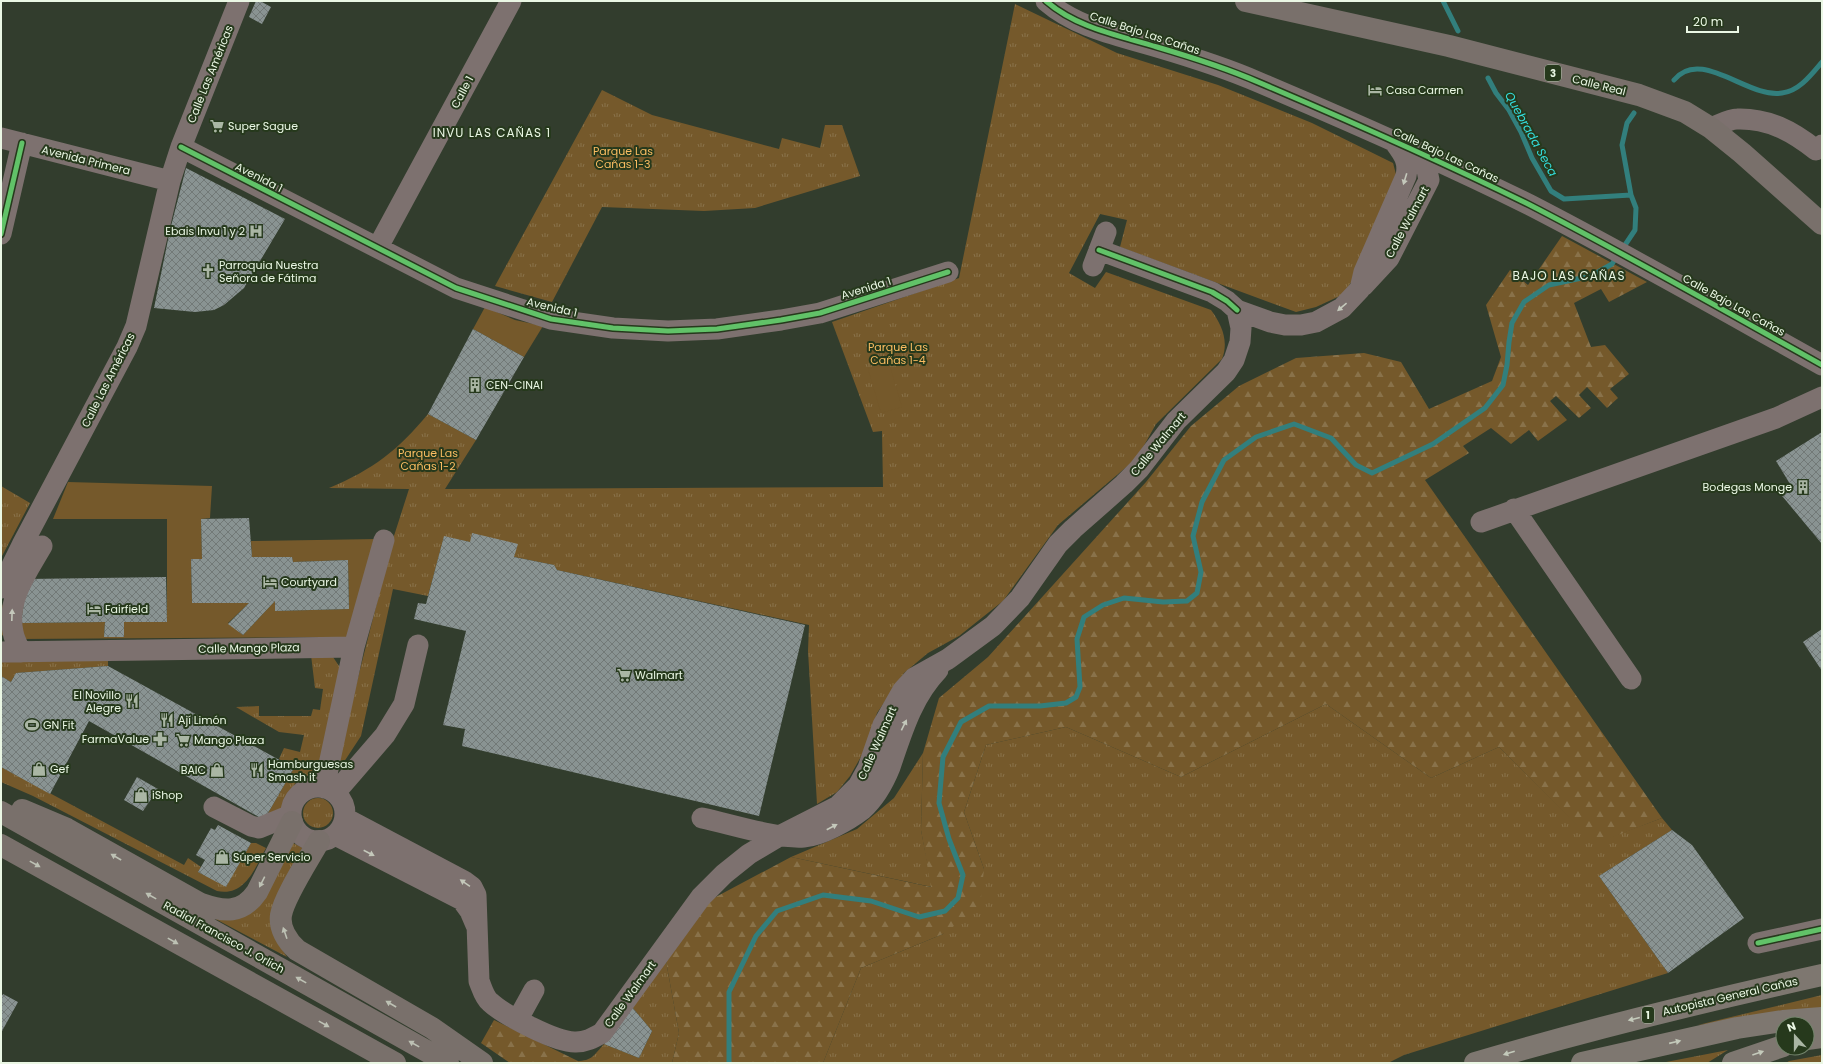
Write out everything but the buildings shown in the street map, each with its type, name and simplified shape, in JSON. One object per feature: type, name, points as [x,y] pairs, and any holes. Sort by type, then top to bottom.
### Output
[{"type":"highway","name":"Autopista General Cañas","points":[[1475,1063],[1560,1038],[1668,1010],[1822,975]]},
{"type":"highway","points":[[1582,1063],[1737,1028],[1783,1021],[1822,1018]]},
{"type":"highway","points":[[1733,1063],[1755,1054],[1775,1048]]},
{"type":"main road","name":"Calle Real","points":[[1246,1],[1449,46],[1639,95],[1685,112],[1711,128],[1742,153],[1822,224]]},
{"type":"main road","points":[[1,801],[67,829],[201,904],[226,910],[241,908],[250,901],[257,892],[292,818]]},
{"type":"main road","name":"Radial Francisco J. Orlich","points":[[1,812],[448,1063]]},
{"type":"main road","points":[[333,831],[284,904],[281,916],[286,937],[297,950],[432,1028],[482,1063]]},
{"type":"main road","points":[[1,845],[396,1063]]},
{"type":"street","name":"Calle Las Américas","points":[[1,588],[22,545],[127,347],[136,326],[170,181],[181,147],[239,1]]},
{"type":"street","name":"Calle 1","points":[[378,247],[511,1]]},
{"type":"street","name":"Calle Bajo Las Cañas","points":[[1046,1],[1055,9],[1089,27],[1185,56],[1256,81],[1405,147],[1528,205],[1607,246],[1822,364]]},
{"type":"street","points":[[1711,128],[1736,119],[1764,122],[1783,127],[1816,150],[1822,146]]},
{"type":"street","name":"Avenida Primera","points":[[1,138],[170,181]]},
{"type":"street","points":[[1,234],[22,143]]},
{"type":"street","name":"Avenida 1","points":[[181,147],[456,288],[551,319],[613,328],[668,331],[717,329],[781,320],[820,312],[948,272]]},
{"type":"street","name":"Calle Walmart","points":[[1237,310],[1270,322],[1285,325],[1301,325],[1316,322],[1342,308],[1360,289],[1364,272],[1406,176],[1408,170],[1405,147]]},
{"type":"street","points":[[1099,249],[1212,292],[1227,301],[1237,310]]},
{"type":"street","name":"Calle Walmart","points":[[333,831],[462,900],[470,911],[478,931],[478,974],[483,992],[489,1001],[507,1015],[562,1041],[576,1042],[591,1040],[602,1033],[701,897],[724,874],[749,854],[781,835],[838,806],[858,786],[868,768],[883,725],[902,690],[914,678],[948,659],[979,638],[1006,614],[1030,584],[1058,544],[1139,469],[1176,421],[1226,372],[1234,360],[1240,342],[1241,328],[1237,310]]},
{"type":"street","points":[[1481,522],[1514,509],[1776,418],[1822,397]]},
{"type":"street","points":[[1514,509],[1631,679]]},
{"type":"street","points":[[330,790],[354,647],[384,540]]},
{"type":"street","points":[[11,652],[13,633],[12,608],[17,591],[42,546]]},
{"type":"street","points":[[330,790],[343,803],[333,831],[310,840],[302,836],[296,830],[292,818],[295,801],[300,794],[307,790],[330,790],[385,735],[404,704],[418,645]]},
{"type":"street","name":"Calle Mango Plaza","points":[[11,652],[354,647]]},
{"type":"street","points":[[214,807],[259,828],[292,818]]},
{"type":"street","points":[[702,818],[781,835]]},
{"type":"street","points":[[1758,943],[1822,929]]},
{"type":"street","points":[[524,1023],[540,994]]},
{"type":"green space","points":[[1015,4],[1117,53],[1218,85],[1312,123],[1393,163],[1397,178],[1358,273],[1342,295],[1316,307],[1296,312],[1120,247],[1127,220],[1100,214],[1069,273],[1095,288],[1106,272],[1211,310],[1223,333],[1225,346],[1222,359],[1156,424],[1137,458],[1058,525],[1003,601],[959,636],[928,653],[904,673],[877,713],[867,746],[850,776],[837,792],[817,804],[808,651],[809,625],[557,570],[554,565],[514,557],[470,542],[444,537],[428,596],[393,589],[361,736],[338,771],[342,741],[393,539],[409,489],[329,488],[359,474],[384,458],[417,427],[428,414],[476,440],[445,489],[883,487],[882,431],[873,432],[832,322],[959,278]]},
{"type":"green space","name":"Parque Las Cañas 1-3","points":[[602,90],[652,115],[779,149],[782,138],[820,148],[825,125],[842,125],[860,176],[755,208],[704,211],[602,207],[552,302],[495,286]]},
{"type":"green space","points":[[1562,236],[1647,282],[1609,302],[1601,289],[1574,303],[1591,347],[1605,345],[1629,374],[1610,389],[1618,398],[1607,408],[1587,387],[1579,395],[1591,408],[1579,418],[1556,396],[1550,401],[1567,420],[1538,441],[1529,430],[1511,444],[1491,428],[1463,446],[1469,453],[1425,480],[1662,818],[1595,844],[1499,747],[1431,778],[1326,704],[1181,777],[1066,727],[986,745],[964,812],[984,869],[980,907],[943,934],[861,968],[823,1063],[672,1063],[679,1033],[666,961],[712,899],[791,857],[931,887],[921,830],[923,753],[939,698],[988,657],[1146,482],[1191,426],[1239,386],[1296,358],[1364,353],[1401,362],[1429,409],[1492,381],[1501,357],[1486,305],[1510,270],[1528,285]]},
{"type":"green space","points":[[485,307],[515,320],[543,326],[524,357],[473,329]]},
{"type":"green space","points":[[889,363],[902,407],[881,413],[868,369]]},
{"type":"green space","points":[[68,482],[212,486],[210,518],[201,519],[202,559],[191,560],[192,603],[249,603],[228,623],[243,635],[275,601],[275,611],[349,609],[348,560],[293,562],[292,557],[252,557],[251,541],[378,539],[355,637],[17,639],[1,635],[1,608],[31,553],[21,623],[105,622],[104,637],[124,637],[124,622],[167,622],[167,519],[53,519]]},
{"type":"green space","points":[[1,486],[30,503],[1,558]]},
{"type":"green space","points":[[311,655],[333,657],[339,666],[339,674],[320,764],[315,771],[296,783],[277,817],[264,820],[294,768],[279,759],[284,748],[300,752],[304,735],[279,732],[236,707],[259,706],[259,716],[311,716],[313,709],[320,710],[323,689],[315,688]]},
{"type":"green space","points":[[1,658],[108,658],[108,666],[16,673],[11,682],[1,676]]},
{"type":"green space","points":[[1326,704],[1431,778],[1499,747],[1595,843],[1662,818],[1672,830],[1599,876],[1668,973],[1404,1055],[1388,1063],[823,1063],[861,968],[943,934],[984,869],[964,812],[986,745],[1066,727],[1181,777]]},
{"type":"green space","points":[[923,753],[921,830],[932,887],[791,857],[857,829],[894,798]]},
{"type":"green space","points":[[1,767],[184,865],[188,858],[201,867],[198,872],[226,886],[251,843],[256,843],[266,848],[253,872],[242,885],[235,890],[227,892],[217,891],[33,796],[1,782]]},
{"type":"green space","points":[[318,798],[329,802],[333,813],[329,824],[318,828],[307,824],[303,813],[307,802]]},
{"type":"green space","points":[[293,843],[307,850],[276,940],[287,957],[208,915],[224,916]]},
{"type":"green space","points":[[666,961],[679,1033],[672,1063],[582,1063],[577,1061],[589,1059],[604,1044],[639,1058],[652,1031],[632,1007]]},
{"type":"green space","points":[[1822,995],[1822,1014],[1775,1016],[1775,1018],[1698,1025]]},
{"type":"green space","points":[[494,1020],[582,1063],[510,1063],[481,1043]]},
{"type":"green space","points":[[1728,1050],[1707,1063],[1661,1063]]},
{"type":"green space","points":[[1822,1055],[1822,1063],[1786,1063],[1789,1061]]},
{"type":"waterway","name":"Quebrada Seca","points":[[1443,1],[1458,31]]},
{"type":"waterway","points":[[1674,80],[1685,71],[1697,69],[1711,71],[1755,89],[1769,93],[1782,93],[1788,92],[1799,86],[1822,62]]},
{"type":"waterway","name":"Quebrada Seca","points":[[1488,78],[1496,93],[1509,110],[1521,132],[1532,158],[1551,191],[1564,199],[1631,195]]},
{"type":"waterway","points":[[1623,248],[1635,230],[1636,208],[1631,195],[1622,145],[1627,123],[1634,113]]},
{"type":"waterway","points":[[729,1063],[729,992],[756,936],[777,911],[823,895],[871,901],[919,917],[945,911],[958,898],[963,875],[949,839],[939,803],[943,757],[961,722],[989,706],[1040,706],[1066,703],[1076,697],[1080,687],[1077,639],[1084,617],[1103,605],[1124,598],[1163,602],[1187,601],[1197,593],[1201,572],[1193,536],[1202,502],[1224,460],[1256,437],[1294,424],[1331,438],[1356,465],[1372,473],[1433,444],[1485,408],[1503,385],[1512,323],[1524,302],[1549,285],[1591,276],[1612,264],[1617,256]]},
{"type":"cycle path","points":[[1046,1],[1071,18],[1098,30],[1234,72],[1361,126],[1463,173],[1530,205],[1604,244],[1822,365]]},
{"type":"cycle path","points":[[1,234],[22,143]]},
{"type":"cycle path","points":[[181,147],[456,288],[551,319],[613,328],[668,331],[717,329],[820,313],[948,272]]},
{"type":"cycle path","points":[[1099,250],[1212,292],[1227,301],[1237,310]]},
{"type":"cycle path","points":[[1758,943],[1822,929]]},
{"type":"place","name":"Casa Carmen","points":[[1375,90]]},
{"type":"place","name":"Super Sague","points":[[217,126]]},
{"type":"place","name":"Ebais Invu 1 y 2","points":[[256,231]]},
{"type":"place","name":"Parroquia Nuestra Señora de Fátima","points":[[208,271]]},
{"type":"place","name":"CEN-CINAI","points":[[475,385]]},
{"type":"place","name":"Bodegas Monge","points":[[1803,487]]},
{"type":"place","name":"Courtyard","points":[[270,582]]},
{"type":"place","name":"Fairfield","points":[[94,609]]},
{"type":"place","name":"Walmart","points":[[624,675]]},
{"type":"place","name":"El Novillo Alegre","points":[[132,701]]},
{"type":"place","name":"Ají Limón","points":[[167,720]]},
{"type":"place","name":"GN Fit","points":[[32,725]]},
{"type":"place","name":"FarmaValue","points":[[160,739]]},
{"type":"place","name":"Mango Plaza","points":[[183,740]]},
{"type":"place","name":"Gef","points":[[39,769]]},
{"type":"place","name":"BAIC","points":[[217,770]]},
{"type":"place","name":"Hamburguesas Smash it","points":[[257,770]]},
{"type":"place","name":"iShop","points":[[141,795]]},
{"type":"place","name":"Súper Servicio","points":[[222,857]]},
{"type":"district","name":"INVU LAS CAÑAS 1","points":[[492,133]]},
{"type":"district","name":"BAJO LAS CAÑAS","points":[[1569,276]]},
{"type":"park label","name":"Parque Las Cañas 1-4","points":[[898,353]]},
{"type":"park label","name":"Parque Las Cañas 1-2","points":[[428,459]]}]
